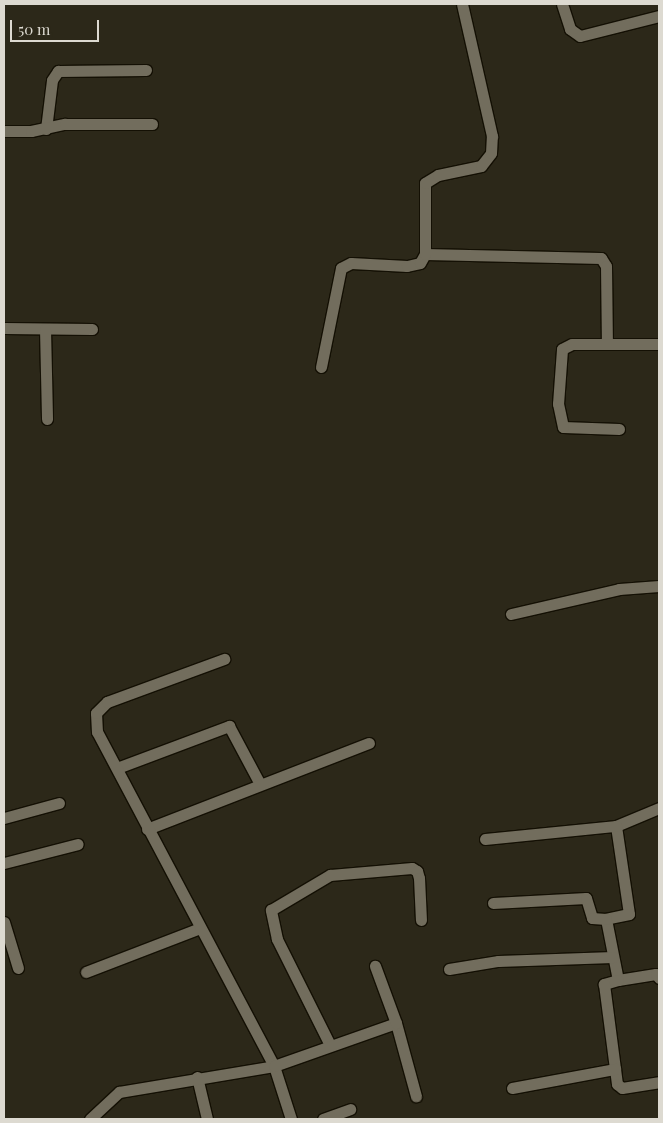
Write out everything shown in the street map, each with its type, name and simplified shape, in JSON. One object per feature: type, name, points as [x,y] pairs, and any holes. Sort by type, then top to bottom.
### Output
[{"type":"street","points":[[321,367],[341,268],[351,263],[416,265],[424,254],[425,183],[438,175],[481,166],[491,153],[492,136],[462,4]]},
{"type":"street","points":[[562,4],[570,29],[576,35],[659,16]]},
{"type":"street","points":[[46,129],[52,80],[58,71],[146,70]]},
{"type":"street","points":[[4,131],[46,129],[65,124],[152,124]]},
{"type":"street","points":[[424,254],[601,258],[606,266],[608,344]]},
{"type":"street","points":[[4,328],[92,329]]},
{"type":"street","points":[[45,329],[48,419]]},
{"type":"street","points":[[619,429],[567,428],[559,416],[562,349],[572,344],[659,344]]},
{"type":"street","points":[[511,614],[619,589],[659,586]]},
{"type":"street","points":[[224,659],[107,702],[96,713],[97,732],[274,1066],[291,1119]]},
{"type":"street","points":[[117,768],[229,726],[260,784]]},
{"type":"street","points":[[147,829],[368,743]]},
{"type":"street","points":[[4,818],[59,803]]},
{"type":"street","points":[[485,839],[616,826],[659,808]]},
{"type":"street","points":[[493,903],[586,898],[592,918],[606,919],[629,914],[616,826]]},
{"type":"street","points":[[4,863],[78,844]]},
{"type":"street","points":[[330,1046],[277,939],[271,910],[330,875],[412,868],[417,871],[419,878],[420,920]]},
{"type":"street","points":[[606,919],[618,980]]},
{"type":"street","points":[[4,922],[18,968]]},
{"type":"street","points":[[86,972],[200,928]]},
{"type":"street","points":[[449,969],[498,961],[613,957]]},
{"type":"street","points":[[375,966],[396,1023],[416,1096]]},
{"type":"street","points":[[659,978],[656,974],[604,984],[615,1069],[620,1088],[659,1082]]},
{"type":"street","points":[[90,1119],[119,1092],[197,1077],[274,1066],[396,1023]]},
{"type":"street","points":[[512,1088],[615,1069]]},
{"type":"street","points":[[197,1077],[207,1119]]},
{"type":"street","points":[[323,1119],[350,1109]]}]
